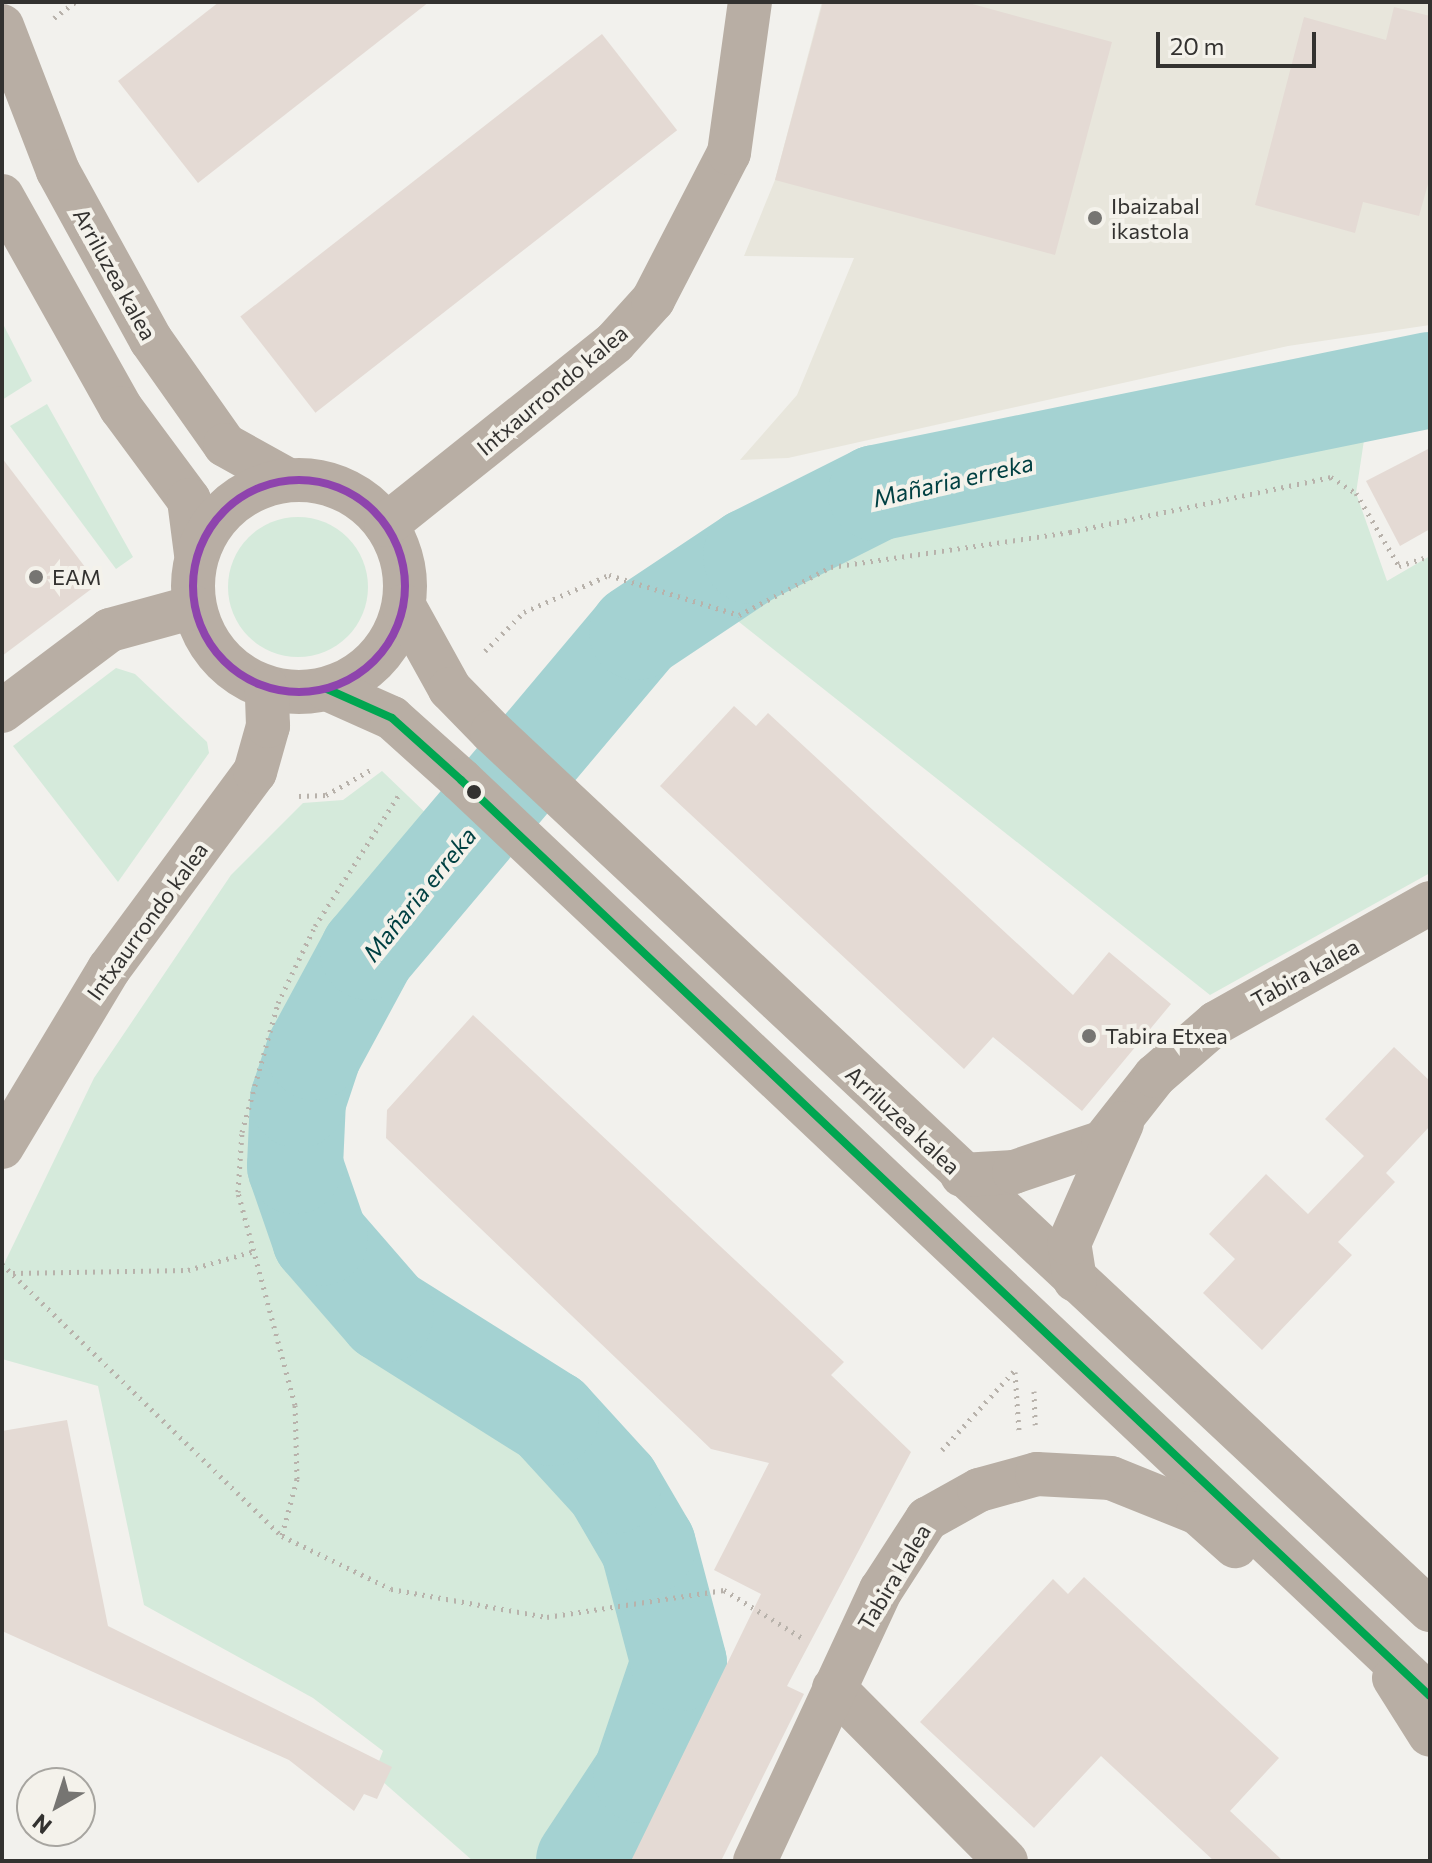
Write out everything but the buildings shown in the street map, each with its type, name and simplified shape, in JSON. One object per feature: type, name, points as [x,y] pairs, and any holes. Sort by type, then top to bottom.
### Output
[{"type":"street","name":"Intxaurrondo kalea","points":[[386,525],[615,342],[653,300],[729,153],[750,2]]},
{"type":"street","name":"Arriluzea kalea","points":[[2,26],[58,171],[151,340],[225,445],[286,479],[342,488],[386,525],[405,578],[404,606],[450,689],[626,860],[1430,1610]]},
{"type":"street","points":[[2,196],[121,408],[189,500],[196,554],[194,607],[220,657],[267,688],[327,689],[392,718],[587,897],[1430,1696]]},
{"type":"street","points":[[196,554],[209,526],[230,503],[286,479]]},
{"type":"street","points":[[327,689],[378,658],[404,606]]},
{"type":"street","points":[[2,711],[110,630],[194,607]]},
{"type":"street","name":"Intxaurrondo kalea","points":[[2,1147],[109,969],[255,772],[268,726],[267,688]]},
{"type":"street","name":"Tabira kalea","points":[[1122,1123],[1155,1076],[1216,1023],[1430,903]]},
{"type":"street","points":[[962,1175],[1014,1172],[1075,1153],[1103,1142],[1122,1123]]},
{"type":"street","points":[[1075,1280],[1069,1244],[1122,1123]]},
{"type":"street","name":"Tabira kalea","points":[[755,1861],[881,1590],[927,1519],[979,1490],[1037,1474],[1111,1478],[1198,1513],[1262,1568],[1326,1599]]},
{"type":"street","points":[[1368,1639],[1430,1735]]},
{"type":"street","points":[[839,1676],[1006,1861]]},
{"type":"path","points":[[45,25],[75,2]]},
{"type":"path","points":[[609,575],[739,615],[831,567],[1070,532],[1331,477],[1356,493],[1399,566],[1430,556]]},
{"type":"path","points":[[282,1536],[297,1479],[295,1405],[251,1252],[238,1192],[242,1132],[278,1003],[352,862],[409,782]]},
{"type":"path","points":[[12,1273],[188,1270],[251,1252]]},
{"type":"path","points":[[2,1264],[282,1536],[391,1589],[453,1604],[547,1617],[627,1608],[724,1590],[839,1676]]},
{"type":"path","points":[[938,1453],[986,1408],[1045,1332]]},
{"type":"shaded area","name":"Ibaizabal ikastola","points":[[822,2],[1430,2],[1430,325],[1288,346],[788,458],[740,460],[797,395],[854,258],[744,256],[775,180]]},
{"type":"green space","points":[[2,322],[32,381],[2,400]]},
{"type":"green space","points":[[47,404],[133,557],[116,569],[10,426]]},
{"type":"green space","points":[[1366,427],[1356,493],[1387,581],[1430,556],[1430,873],[1210,995],[705,595],[864,499],[937,497],[1059,465],[1194,455]]},
{"type":"green space","points":[[298,517],[325,523],[347,538],[362,560],[368,587],[362,614],[347,636],[325,651],[298,657],[271,651],[249,636],[234,614],[228,587],[234,560],[249,538],[271,523]]},
{"type":"green space","points":[[116,668],[135,674],[207,742],[209,753],[118,882],[13,746]]},
{"type":"green space","points":[[382,771],[434,821],[344,925],[301,999],[280,1060],[266,1131],[266,1168],[284,1225],[308,1267],[352,1319],[562,1472],[586,1498],[604,1535],[633,1630],[630,1722],[617,1771],[546,1861],[473,1861],[374,1774],[383,1751],[313,1698],[144,1605],[98,1386],[2,1359],[2,1268],[94,1078],[231,875],[303,803],[343,800]]},
{"type":"waterway","name":"Mañaria erreka","points":[[584,1861],[641,1775],[679,1663],[648,1546],[613,1486],[551,1418],[386,1314],[320,1238],[295,1166],[298,1100],[314,1052],[368,952],[637,632],[751,556],[876,493],[1430,380]]},
{"type":"transit line","points":[[299,480],[340,488],[374,511],[397,545],[405,586],[397,627],[374,661],[340,684],[299,692],[258,684],[224,661],[201,627],[193,586],[201,545],[224,511],[258,488],[299,480]]},
{"type":"transit line","points":[[327,689],[392,718],[461,780],[1430,1696]]},
{"type":"place","name":"Ibaizabal ikastola","points":[[1095,218]]},
{"type":"place","name":"EAM","points":[[36,577]]},
{"type":"place","name":"Tabira Etxea","points":[[1089,1036]]}]
